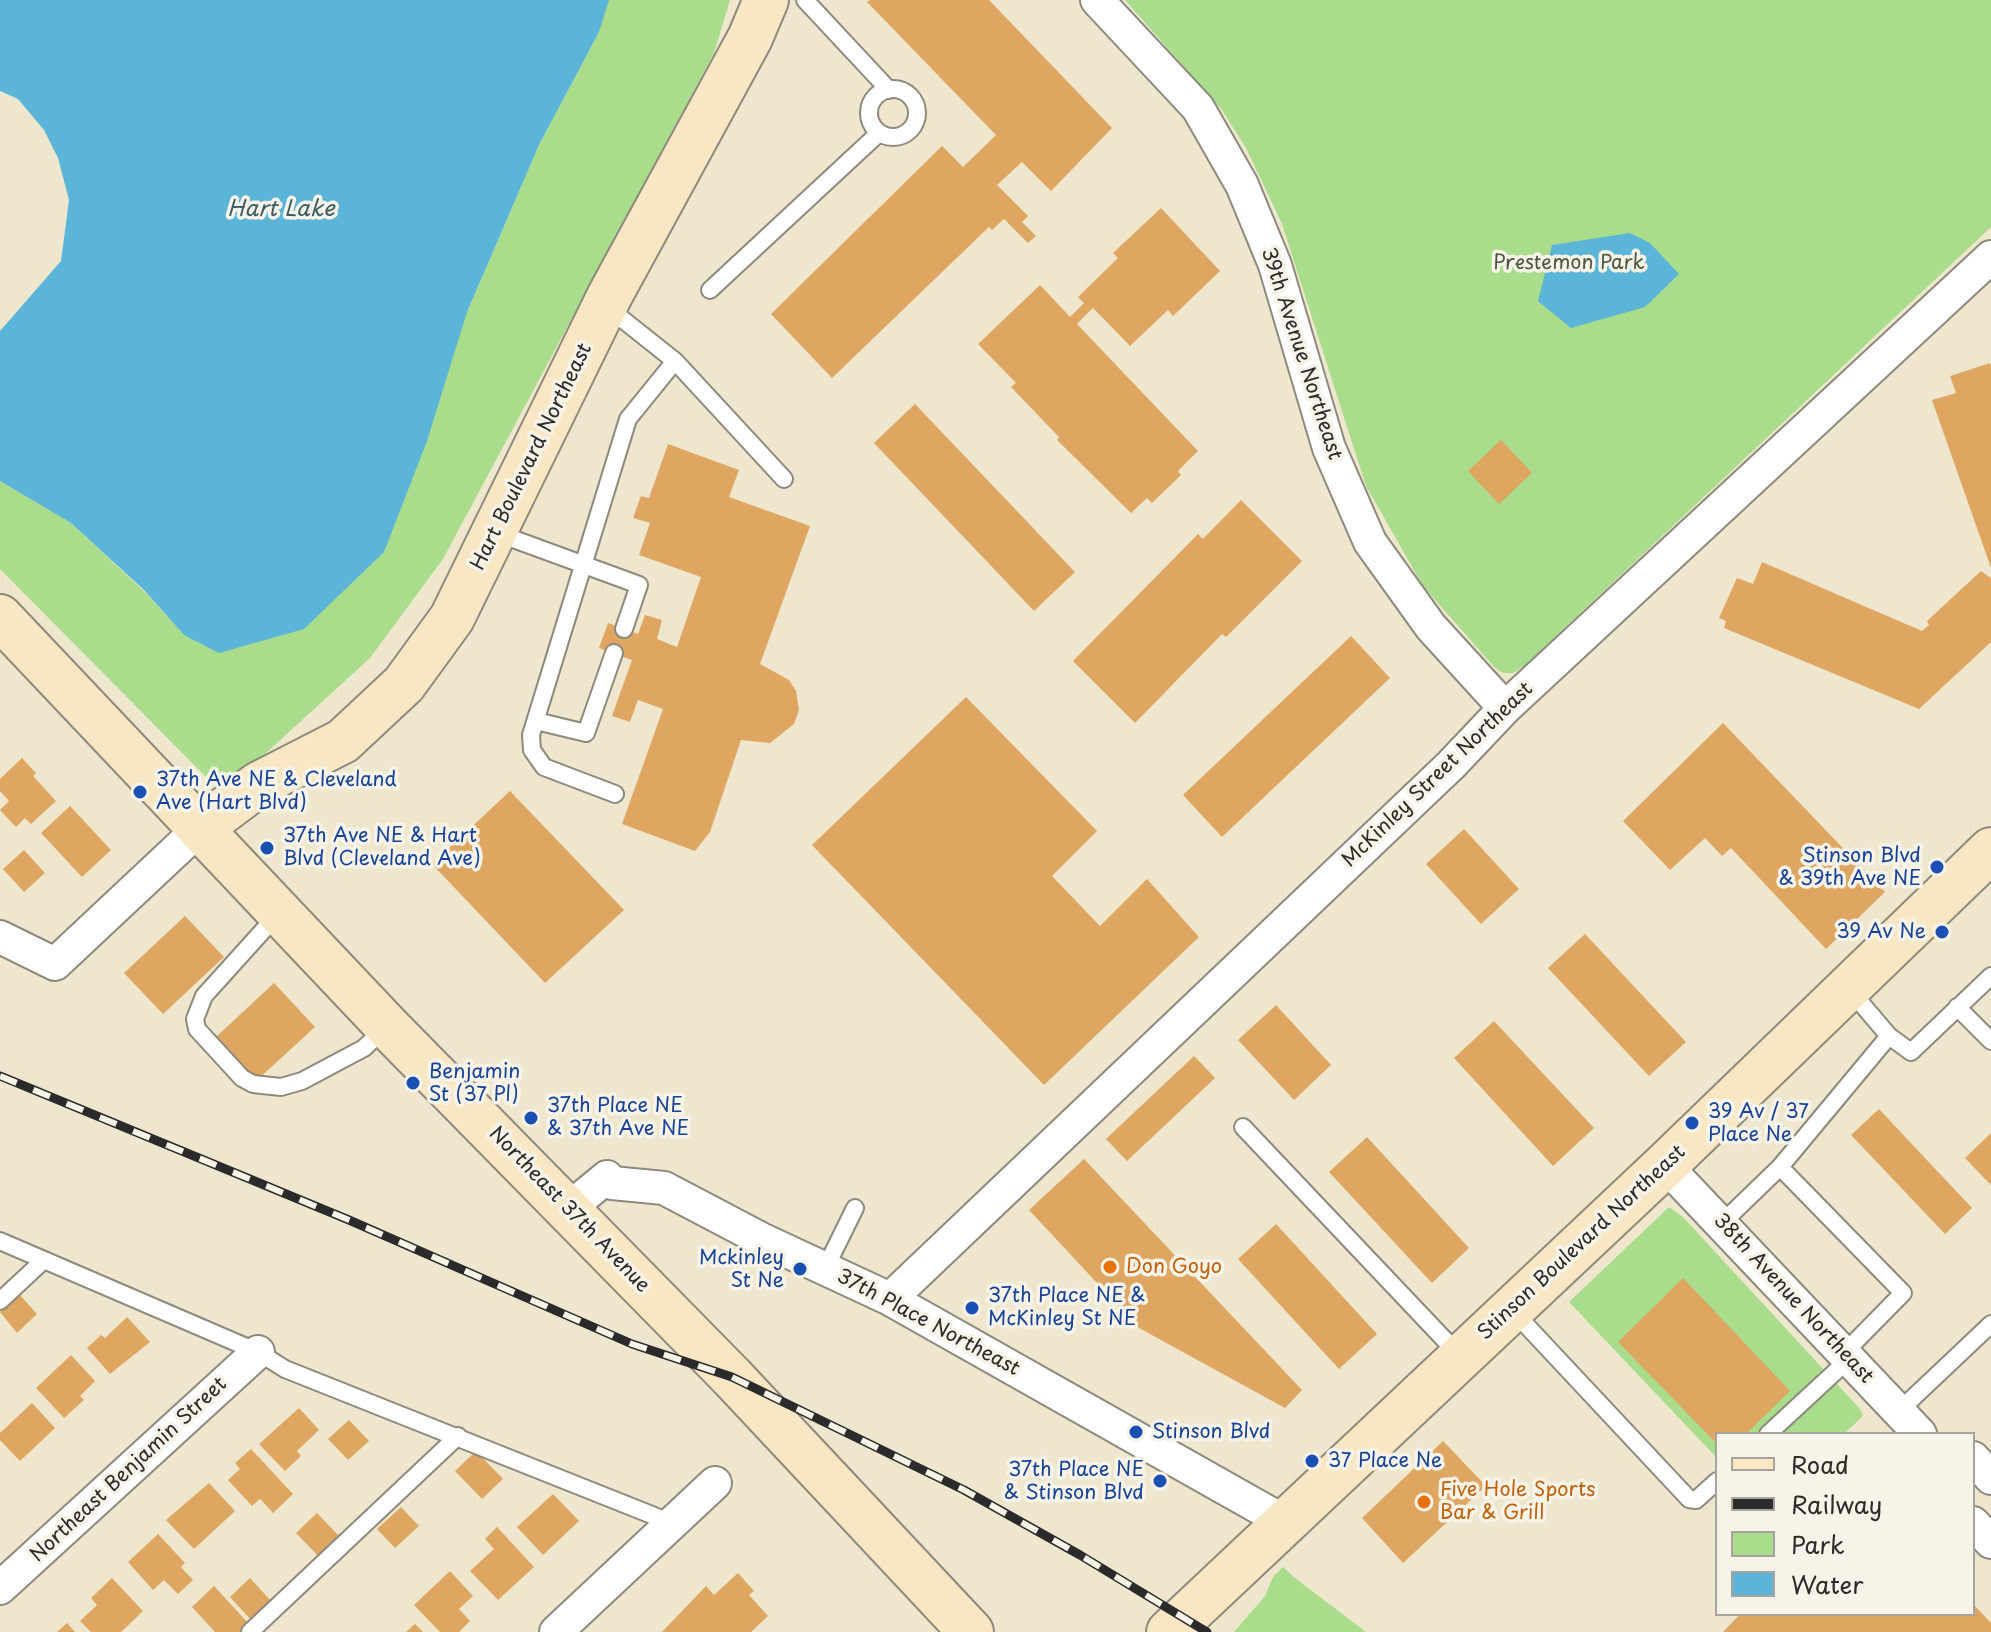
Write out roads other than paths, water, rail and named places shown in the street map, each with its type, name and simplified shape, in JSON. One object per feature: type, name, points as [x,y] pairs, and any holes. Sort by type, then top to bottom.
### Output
[{"type":"street","name":"Hart Boulevard Northeast","points":[[200,828],[259,784],[343,741],[404,684],[452,618],[605,306],[750,38],[766,0]]},
{"type":"street","name":"39th Avenue Northeast","points":[[1097,0],[1198,108],[1242,185],[1275,265],[1329,448],[1370,542],[1431,627],[1505,708]]},
{"type":"street","name":"McKinley Street Northeast","points":[[890,1299],[1451,765],[1505,708],[1991,257]]},
{"type":"street","name":"Northeast 37th Avenue","points":[[0,617],[387,1026],[732,1377],[971,1632]]},
{"type":"street","points":[[0,937],[55,964],[200,828]]},
{"type":"street","name":"Stinson Boulevard Northeast","points":[[1169,1632],[1665,1165],[1991,850]]},
{"type":"street","name":"38th Avenue Northeast","points":[[1665,1165],[1909,1422]]},
{"type":"street","name":"37th Place Northeast","points":[[568,1209],[607,1177],[612,1183],[664,1188],[890,1299],[1285,1522]]},
{"type":"street","name":"Northeast Benjamin Street","points":[[0,1588],[258,1352]]},
{"type":"street","points":[[1975,1460],[1991,1478]]},
{"type":"street","points":[[556,1632],[715,1483]]},
{"type":"street","points":[[1975,1525],[1991,1542]]},
{"type":"lane","points":[[805,0],[889,90],[910,97],[917,118],[902,135],[894,137],[879,133],[870,120],[871,104],[889,90]]},
{"type":"lane","points":[[710,290],[879,133]]},
{"type":"lane","points":[[605,306],[675,361],[784,479]]},
{"type":"lane","points":[[615,794],[544,767],[532,750],[536,721],[628,419],[675,361]]},
{"type":"lane","points":[[496,532],[639,585],[624,629]]},
{"type":"lane","points":[[536,721],[586,733],[614,653]]},
{"type":"lane","points":[[279,913],[204,996],[195,1019],[197,1029],[242,1078],[253,1084],[281,1087],[302,1081],[364,1048],[387,1026]]},
{"type":"lane","points":[[1848,988],[1889,1036],[1911,1052],[1991,976]]},
{"type":"lane","points":[[1957,1007],[1991,1041]]},
{"type":"lane","points":[[1722,1223],[1780,1167],[1889,1036]]},
{"type":"lane","points":[[1243,1127],[1461,1357]]},
{"type":"lane","points":[[1770,1432],[1847,1356],[1903,1293],[1780,1167]]},
{"type":"lane","points":[[825,1269],[855,1208]]},
{"type":"lane","points":[[0,1241],[258,1352],[285,1369],[672,1523]]},
{"type":"lane","points":[[0,1301],[44,1260]]},
{"type":"lane","points":[[1511,1309],[1689,1499],[1696,1500],[1715,1483]]},
{"type":"lane","points":[[1909,1422],[1991,1324]]},
{"type":"lane","points":[[250,1632],[458,1436]]},
{"type":"water","name":"Hart Lake","points":[[0,0],[609,0],[599,32],[539,145],[467,312],[427,441],[384,552],[304,629],[219,653],[184,635],[144,590],[71,523],[0,481],[0,331],[61,261],[69,200],[58,158],[44,130],[18,99],[0,91]]},
{"type":"water","points":[[1630,233],[1650,243],[1679,274],[1645,307],[1571,328],[1538,301],[1552,245]]},
{"type":"railway","points":[[0,1076],[349,1220],[632,1344],[732,1377],[964,1490],[1080,1555],[1207,1632]]},
{"type":"place","name":"37th Ave NE & Cleveland Ave (Hart Blvd)","points":[[140,792]]},
{"type":"place","name":"37th Ave NE & Hart Blvd (Cleveland Ave)","points":[[267,848]]},
{"type":"place","name":"Stinson Blvd & 39th Ave NE","points":[[1937,867]]},
{"type":"place","name":"39 Av Ne","points":[[1942,932]]},
{"type":"place","name":"Benjamin St (37 Pl)","points":[[413,1083]]},
{"type":"place","name":"37th Place NE & 37th Ave NE","points":[[531,1118]]},
{"type":"place","name":"39 Av / 37 Place Ne","points":[[1692,1123]]},
{"type":"place","name":"Don Goyo","points":[[1110,1267]]},
{"type":"place","name":"Mckinley St Ne","points":[[800,1269]]},
{"type":"place","name":"37th Place NE & McKinley St NE","points":[[972,1308]]},
{"type":"place","name":"Stinson Blvd","points":[[1136,1432]]},
{"type":"place","name":"37 Place Ne","points":[[1312,1461]]},
{"type":"place","name":"37th Place NE & Stinson Blvd","points":[[1160,1481]]},
{"type":"place","name":"Five Hole Sports Bar & Grill","points":[[1424,1502]]},
{"type":"park label","name":"Prestemon Park","points":[[1569,263]]}]
